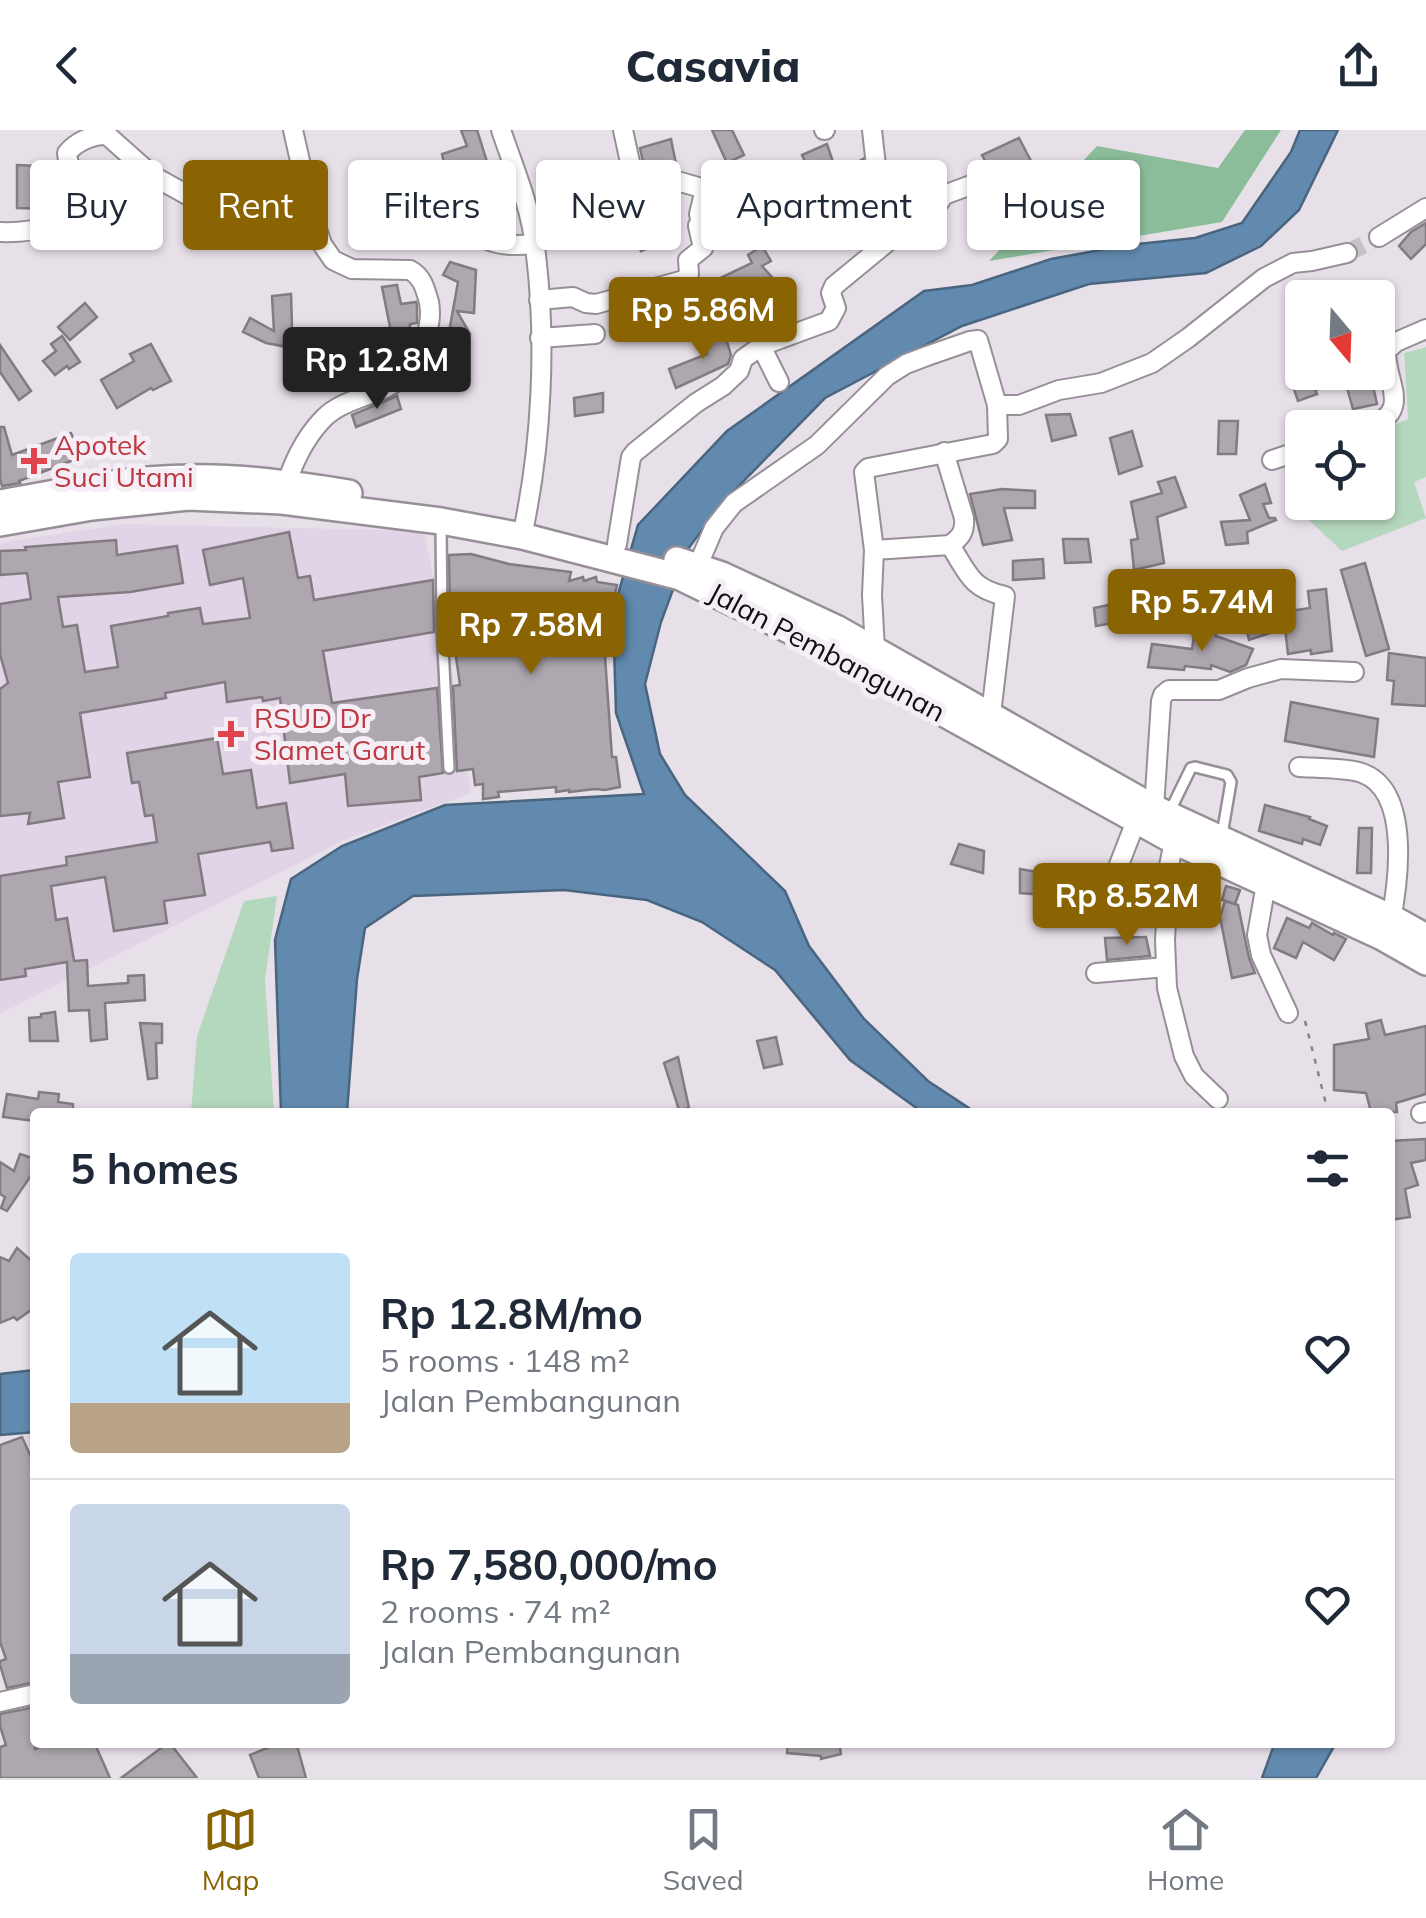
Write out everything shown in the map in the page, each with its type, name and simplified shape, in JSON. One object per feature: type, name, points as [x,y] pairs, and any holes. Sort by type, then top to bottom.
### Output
[{"type":"main road","name":"Jalan Pembangunan","points":[[0,503],[88,488],[186,478],[441,522],[523,528]]},
{"type":"main road","name":"Jalan Pembangunan","points":[[0,523],[92,507],[284,493],[442,506],[623,551],[688,571],[836,628],[991,714],[1156,824]]},
{"type":"main road","name":"Jalan Pembangunan","points":[[688,571],[1156,824],[1389,929],[1426,962]]},
{"type":"main road","name":"Jalan Pembangunan","points":[[1217,849],[1266,884],[1389,929],[1426,936]]},
{"type":"street","points":[[293,130],[300,160]]},
{"type":"street","points":[[501,130],[535,244],[539,300],[541,406],[523,528]]},
{"type":"street","points":[[623,130],[636,190],[677,181],[701,188]]},
{"type":"street","points":[[872,130],[875,160]]},
{"type":"street","points":[[0,232],[48,228],[58,223],[75,205],[77,194],[67,153],[102,134],[153,176],[183,193]]},
{"type":"street","points":[[623,551],[631,457],[723,386],[739,372],[743,359],[761,346],[829,320],[836,308],[831,294],[834,286],[913,222],[934,210],[944,195],[967,187]]},
{"type":"street","points":[[1379,237],[1426,208]]},
{"type":"street","points":[[701,209],[701,239]]},
{"type":"street","points":[[516,244],[535,244]]},
{"type":"street","points":[[284,493],[295,462],[324,418],[407,374],[427,336],[431,314],[418,274],[410,270],[352,269],[332,260],[326,250]]},
{"type":"street","points":[[539,300],[573,297],[596,304],[684,280],[690,274],[688,260],[701,250]]},
{"type":"street","points":[[997,405],[1019,405],[1059,390],[1101,383],[1152,363],[1264,278],[1294,262],[1346,253]]},
{"type":"street","points":[[1392,410],[1396,404],[1386,351],[1426,328]]},
{"type":"street","points":[[540,338],[596,334]]},
{"type":"street","points":[[688,571],[734,504],[817,445],[887,376],[906,364],[978,340],[997,405],[996,443],[868,468],[864,472],[874,550],[875,650]]},
{"type":"street","points":[[761,346],[778,382]]},
{"type":"street","points":[[874,550],[950,545],[960,538],[964,529],[944,452]]},
{"type":"street","points":[[1272,460],[1285,456]]},
{"type":"street","points":[[950,545],[983,591],[1005,596],[991,714]]},
{"type":"street","points":[[1218,1099],[1194,1076],[1184,1056],[1167,988],[1164,940],[1169,866],[1156,824],[1161,700],[1169,690],[1219,690],[1281,670],[1354,672]]},
{"type":"street","points":[[1299,767],[1363,773],[1379,785],[1396,813],[1400,837],[1389,929]]},
{"type":"street","points":[[1106,898],[1156,824]]},
{"type":"street","points":[[1266,884],[1257,935],[1288,1014]]},
{"type":"street","points":[[1096,974],[1166,966]]},
{"type":"street","points":[[0,1702],[30,1695]]},
{"type":"lane","points":[[441,522],[449,768]]},
{"type":"lane","points":[[1156,824],[1192,768],[1227,775],[1232,782],[1217,849]]},
{"type":"path","points":[[1288,1014],[1302,1010],[1326,1104]]},
{"type":"shaded area","name":"RSUD Dr Slamet Garut","points":[[123,524],[424,531],[453,675],[471,793],[344,840],[0,1014],[0,543]]},
{"type":"green space","points":[[1245,130],[1281,130],[1222,222],[1140,236],[1140,160],[1084,160],[1097,146],[1218,168]]},
{"type":"green space","points":[[999,250],[1055,250],[989,261]]},
{"type":"green space","points":[[1426,347],[1426,477],[1414,482],[1426,518],[1342,551],[1309,520],[1395,520],[1395,425],[1408,419],[1404,353]]},
{"type":"green space","points":[[277,896],[265,980],[274,1108],[191,1108],[197,1036],[244,901]]},
{"type":"water","points":[[1300,130],[1338,130],[1299,210],[1261,246],[1206,273],[1089,284],[962,326],[825,398],[721,504],[688,549],[661,622],[645,684],[660,754],[685,795],[785,891],[809,946],[864,1019],[928,1081],[969,1108],[916,1108],[850,1060],[775,970],[702,922],[647,900],[564,890],[413,896],[365,928],[347,1108],[281,1108],[275,940],[291,879],[342,846],[445,805],[644,794],[616,713],[613,612],[638,525],[727,431],[924,291],[972,285],[1051,259],[1100,250],[1140,250],[1140,244],[1195,238],[1242,223],[1291,152]]},
{"type":"water","points":[[30,1371],[30,1432],[0,1435],[0,1374]]},
{"type":"water","points":[[1273,1748],[1333,1748],[1316,1778],[1262,1778]]},
{"type":"building","points":[[461,130],[477,130],[486,160],[443,160],[442,154],[467,146]]},
{"type":"building","points":[[712,130],[732,130],[744,155],[726,160]]},
{"type":"building","points":[[1019,138],[1030,160],[985,160],[982,155]]},
{"type":"building","points":[[671,139],[675,160],[643,160],[640,148]]},
{"type":"building","points":[[827,144],[832,160],[804,160],[802,155]]},
{"type":"building","points":[[17,165],[30,166],[30,208],[17,208]]},
{"type":"building","points":[[1426,223],[1426,244],[1411,259],[1399,246]]},
{"type":"building","points":[[764,250],[771,261],[762,266],[788,295],[768,311],[746,282],[661,317],[655,301],[687,292],[709,279],[710,283],[752,263],[748,255]]},
{"type":"building","points":[[450,262],[476,270],[474,313],[457,311],[470,334],[456,342],[449,332],[458,282],[443,275]]},
{"type":"building","points":[[397,285],[401,304],[417,305],[417,323],[410,324],[409,346],[396,366],[374,369],[375,378],[361,384],[358,366],[388,355],[388,342],[393,342],[382,287]]},
{"type":"building","points":[[291,294],[289,339],[303,350],[266,343],[243,332],[250,318],[274,331],[272,296]]},
{"type":"building","points":[[85,303],[97,317],[70,340],[58,327]]},
{"type":"building","points":[[725,335],[731,355],[728,364],[676,388],[669,369],[707,354],[702,342]]},
{"type":"building","points":[[62,336],[80,362],[55,375],[43,361],[56,351],[51,344]]},
{"type":"building","points":[[151,344],[171,381],[117,408],[101,380],[134,361],[130,354]]},
{"type":"building","points":[[0,345],[31,391],[19,400],[0,372]]},
{"type":"building","points":[[1294,390],[1315,390],[1317,394],[1298,401]]},
{"type":"building","points":[[1348,390],[1374,390],[1377,404],[1353,409]]},
{"type":"building","points":[[603,393],[603,412],[575,416],[574,398]]},
{"type":"building","points":[[397,396],[401,409],[356,427],[352,415]]},
{"type":"building","points":[[1070,414],[1076,435],[1052,441],[1046,415]]},
{"type":"building","points":[[1219,421],[1238,421],[1236,454],[1218,454]]},
{"type":"building","points":[[0,427],[4,427],[12,455],[71,433],[84,456],[20,483],[2,486]]},
{"type":"building","points":[[1132,431],[1142,466],[1119,474],[1110,438]]},
{"type":"building","points":[[1175,477],[1186,507],[1157,517],[1164,563],[1134,570],[1131,540],[1138,539],[1131,502],[1162,493],[1158,482]]},
{"type":"building","points":[[1265,484],[1271,503],[1263,504],[1269,518],[1276,520],[1247,532],[1248,543],[1226,545],[1221,522],[1250,520],[1240,495]]},
{"type":"building","points":[[1002,489],[1035,491],[1035,508],[1004,508],[1012,540],[983,545],[970,494]]},
{"type":"building","points":[[289,532],[298,578],[310,576],[314,600],[433,580],[434,632],[323,651],[332,703],[437,688],[443,773],[419,777],[421,800],[348,806],[345,774],[290,783],[280,698],[227,702],[225,682],[165,693],[166,698],[80,713],[90,777],[58,782],[64,818],[28,824],[30,813],[0,816],[0,689],[8,683],[0,654],[0,604],[31,599],[27,573],[0,575],[0,551],[116,540],[117,555],[177,546],[183,583],[130,592],[58,597],[63,627],[77,625],[85,672],[118,667],[111,626],[200,608],[203,624],[250,618],[243,578],[210,585],[203,550]]},
{"type":"building","points":[[1063,539],[1088,539],[1091,562],[1065,563]]},
{"type":"building","points":[[471,554],[509,564],[571,572],[569,581],[596,577],[597,582],[617,585],[611,613],[612,641],[604,642],[612,757],[616,757],[620,787],[498,792],[499,797],[483,799],[483,784],[475,785],[473,769],[457,771],[453,686],[460,685],[450,629],[449,555]]},
{"type":"building","points":[[1043,559],[1044,578],[1013,580],[1013,561]]},
{"type":"building","points":[[1365,563],[1389,649],[1366,656],[1341,570]]},
{"type":"building","points":[[1326,589],[1332,651],[1288,654],[1285,628],[1249,640],[1241,605],[1261,599],[1264,615],[1310,608],[1308,591]]},
{"type":"building","points":[[1123,602],[1125,621],[1096,626],[1094,608]]},
{"type":"building","points":[[1195,630],[1216,631],[1216,636],[1253,649],[1246,665],[1230,672],[1211,665],[1211,669],[1185,666],[1184,670],[1148,667],[1152,644],[1192,649]]},
{"type":"building","points":[[1389,653],[1426,658],[1426,706],[1392,704],[1394,681],[1387,680]]},
{"type":"building","points":[[1291,702],[1378,719],[1374,757],[1285,741]]},
{"type":"building","points":[[217,738],[223,774],[251,770],[257,808],[286,803],[293,848],[272,851],[270,842],[198,854],[205,895],[164,901],[167,923],[114,931],[105,877],[51,886],[56,920],[67,918],[74,961],[87,960],[88,986],[128,983],[128,976],[144,975],[145,1000],[105,1003],[107,1039],[91,1041],[89,1010],[69,1011],[67,962],[25,969],[26,976],[0,980],[0,876],[67,865],[66,857],[157,842],[153,815],[145,816],[139,782],[132,783],[127,753]]},
{"type":"building","points":[[1265,805],[1310,817],[1327,826],[1320,845],[1303,839],[1302,844],[1259,831]]},
{"type":"building","points":[[1359,828],[1372,828],[1371,873],[1357,873]]},
{"type":"building","points":[[959,844],[984,851],[983,873],[951,864]]},
{"type":"building","points":[[1020,869],[1048,874],[1045,895],[1020,893]]},
{"type":"building","points":[[1226,886],[1240,890],[1235,904],[1222,900]]},
{"type":"building","points":[[1225,901],[1238,905],[1255,973],[1232,978],[1220,917]]},
{"type":"building","points":[[1287,918],[1309,928],[1312,923],[1346,939],[1334,960],[1303,942],[1296,958],[1274,948]]},
{"type":"building","points":[[1146,937],[1150,956],[1107,960],[1105,938]]},
{"type":"building","points":[[55,1012],[58,1041],[30,1041],[29,1018]]},
{"type":"building","points":[[1381,1020],[1385,1035],[1426,1026],[1426,1094],[1396,1103],[1397,1112],[1395,1108],[1370,1108],[1366,1093],[1334,1090],[1334,1045],[1369,1039],[1366,1024]]},
{"type":"building","points":[[140,1023],[162,1024],[162,1043],[156,1043],[157,1078],[148,1079]]},
{"type":"building","points":[[776,1037],[782,1064],[764,1068],[757,1041]]},
{"type":"building","points":[[678,1057],[689,1108],[678,1108],[664,1063]]},
{"type":"building","points":[[39,1092],[59,1094],[58,1102],[73,1104],[73,1108],[30,1108],[30,1120],[3,1117],[7,1094],[38,1099]]},
{"type":"building","points":[[1426,1139],[1426,1160],[1411,1163],[1418,1185],[1405,1189],[1410,1217],[1395,1219],[1395,1141]]},
{"type":"building","points":[[20,1154],[30,1157],[30,1177],[7,1211],[1,1208],[5,1197],[0,1194],[0,1162],[14,1171]]},
{"type":"building","points":[[17,1248],[30,1260],[30,1311],[17,1320],[14,1317],[0,1323],[0,1257],[9,1261]]},
{"type":"building","points":[[22,1437],[30,1455],[30,1683],[7,1688],[0,1665],[6,1659],[0,1642],[0,1445]]},
{"type":"building","points":[[30,1708],[30,1748],[97,1748],[110,1778],[0,1778],[0,1747],[6,1745],[0,1714]]},
{"type":"building","points":[[161,1748],[174,1748],[197,1778],[121,1778]]},
{"type":"building","points":[[267,1748],[298,1748],[306,1778],[259,1778],[250,1755]]},
{"type":"building","points":[[787,1748],[840,1748],[841,1754],[821,1759],[787,1753]]},
{"type":"tunnel","points":[[1347,253],[1379,237]]},
{"type":"place","name":"Apotek Suci Utami","points":[[34,461]]},
{"type":"place","name":"RSUD Dr Slamet Garut","points":[[231,734]]}]
